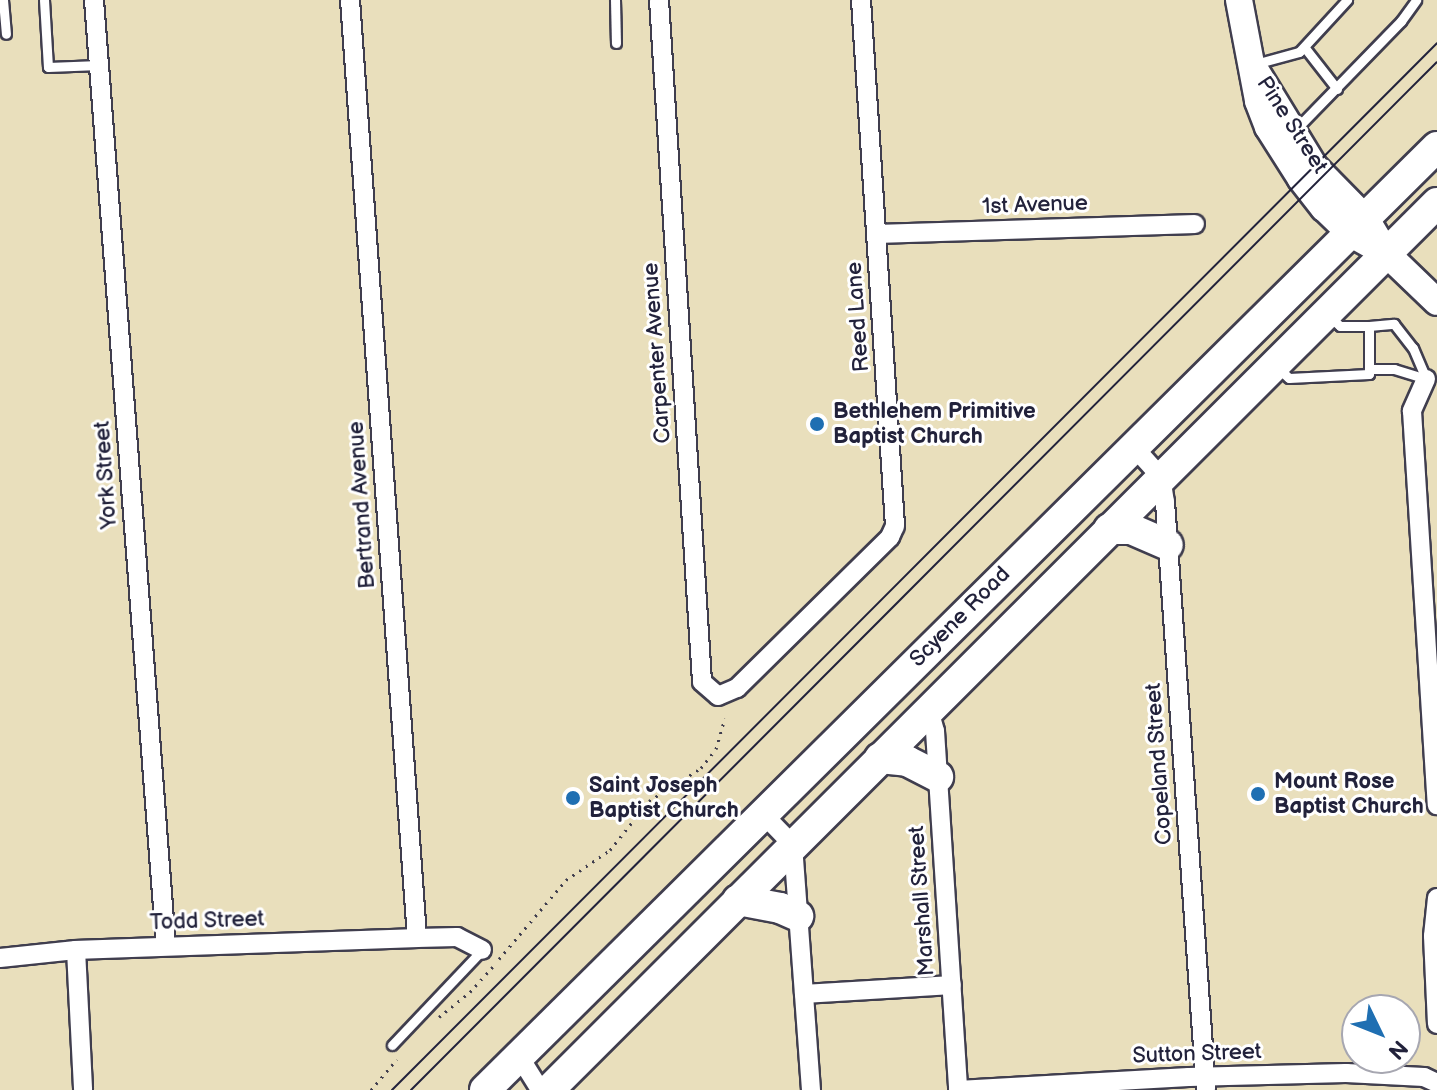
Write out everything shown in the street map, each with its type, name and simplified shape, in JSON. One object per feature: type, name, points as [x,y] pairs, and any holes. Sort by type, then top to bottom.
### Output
[{"type":"main road","name":"Scyene Road","points":[[485,1090],[1437,147]]},
{"type":"main road","name":"Scyene Road","points":[[549,1090],[1437,203]]},
{"type":"main road","points":[[1109,529],[1131,529],[1168,545]]},
{"type":"main road","points":[[880,758],[907,761],[938,777]]},
{"type":"main road","points":[[738,900],[780,908],[798,916]]},
{"type":"street","name":"York Street","points":[[94,0],[166,946]]},
{"type":"street","name":"Bertrand Avenue","points":[[350,0],[417,938]]},
{"type":"street","name":"Carpenter Avenue","points":[[659,0],[702,682],[718,696]]},
{"type":"street","name":"Reed Lane","points":[[718,696],[737,688],[890,537],[895,526],[861,0]]},
{"type":"street","name":"Pine Street","points":[[1239,0],[1258,101],[1268,127],[1309,190],[1358,227]]},
{"type":"street","name":"Pine Street","points":[[1252,65],[1314,166],[1358,227]]},
{"type":"street","name":"1st Avenue","points":[[877,234],[1195,224]]},
{"type":"street","points":[[1358,227],[1437,302]]},
{"type":"street","points":[[1426,379],[1412,411],[1429,552],[1437,805]]},
{"type":"street","points":[[1133,446],[1161,477]]},
{"type":"street","name":"Copeland Street","points":[[1161,477],[1205,1083]]},
{"type":"street","name":"Marshall Street","points":[[929,710],[935,731],[958,1090]]},
{"type":"street","points":[[762,813],[793,845],[811,1090]]},
{"type":"street","points":[[1437,898],[1433,936],[1437,1024]]},
{"type":"street","points":[[417,938],[457,937],[482,950]]},
{"type":"street","name":"Todd Street","points":[[0,958],[76,950],[417,938]]},
{"type":"street","points":[[76,950],[83,1090]]},
{"type":"street","points":[[804,994],[952,985]]},
{"type":"street","points":[[519,1056],[540,1090]]},
{"type":"street","name":"Sutton Street","points":[[958,1090],[1205,1083],[1346,1073],[1424,1077],[1437,1083]]},
{"type":"lane","points":[[3,0],[6,34]]},
{"type":"lane","points":[[44,0],[48,67],[99,65]]},
{"type":"lane","points":[[615,0],[616,43]]},
{"type":"lane","points":[[1252,65],[1305,48],[1347,0]]},
{"type":"lane","points":[[1295,131],[1416,0]]},
{"type":"lane","points":[[1305,48],[1337,89]]},
{"type":"lane","points":[[1327,314],[1340,326],[1394,324],[1413,348],[1426,379]]},
{"type":"lane","points":[[1275,365],[1289,378],[1369,374],[1369,326]]},
{"type":"lane","points":[[1369,369],[1394,369],[1426,379]]},
{"type":"lane","points":[[392,1045],[482,950]]},
{"type":"path","points":[[429,1025],[479,983],[566,880],[610,850],[649,801],[701,768],[716,749],[725,718]]},
{"type":"path","points":[[371,1090],[398,1057]]},
{"type":"tram line","points":[[392,1090],[1437,43]]},
{"type":"tram line","points":[[411,1090],[1437,62]]},
{"type":"place","name":"Bethlehem Primitive Baptist Church","points":[[817,424]]},
{"type":"place","name":"Mount Rose Baptist Church","points":[[1258,794]]},
{"type":"place","name":"Saint Joseph Baptist Church","points":[[573,798]]}]
